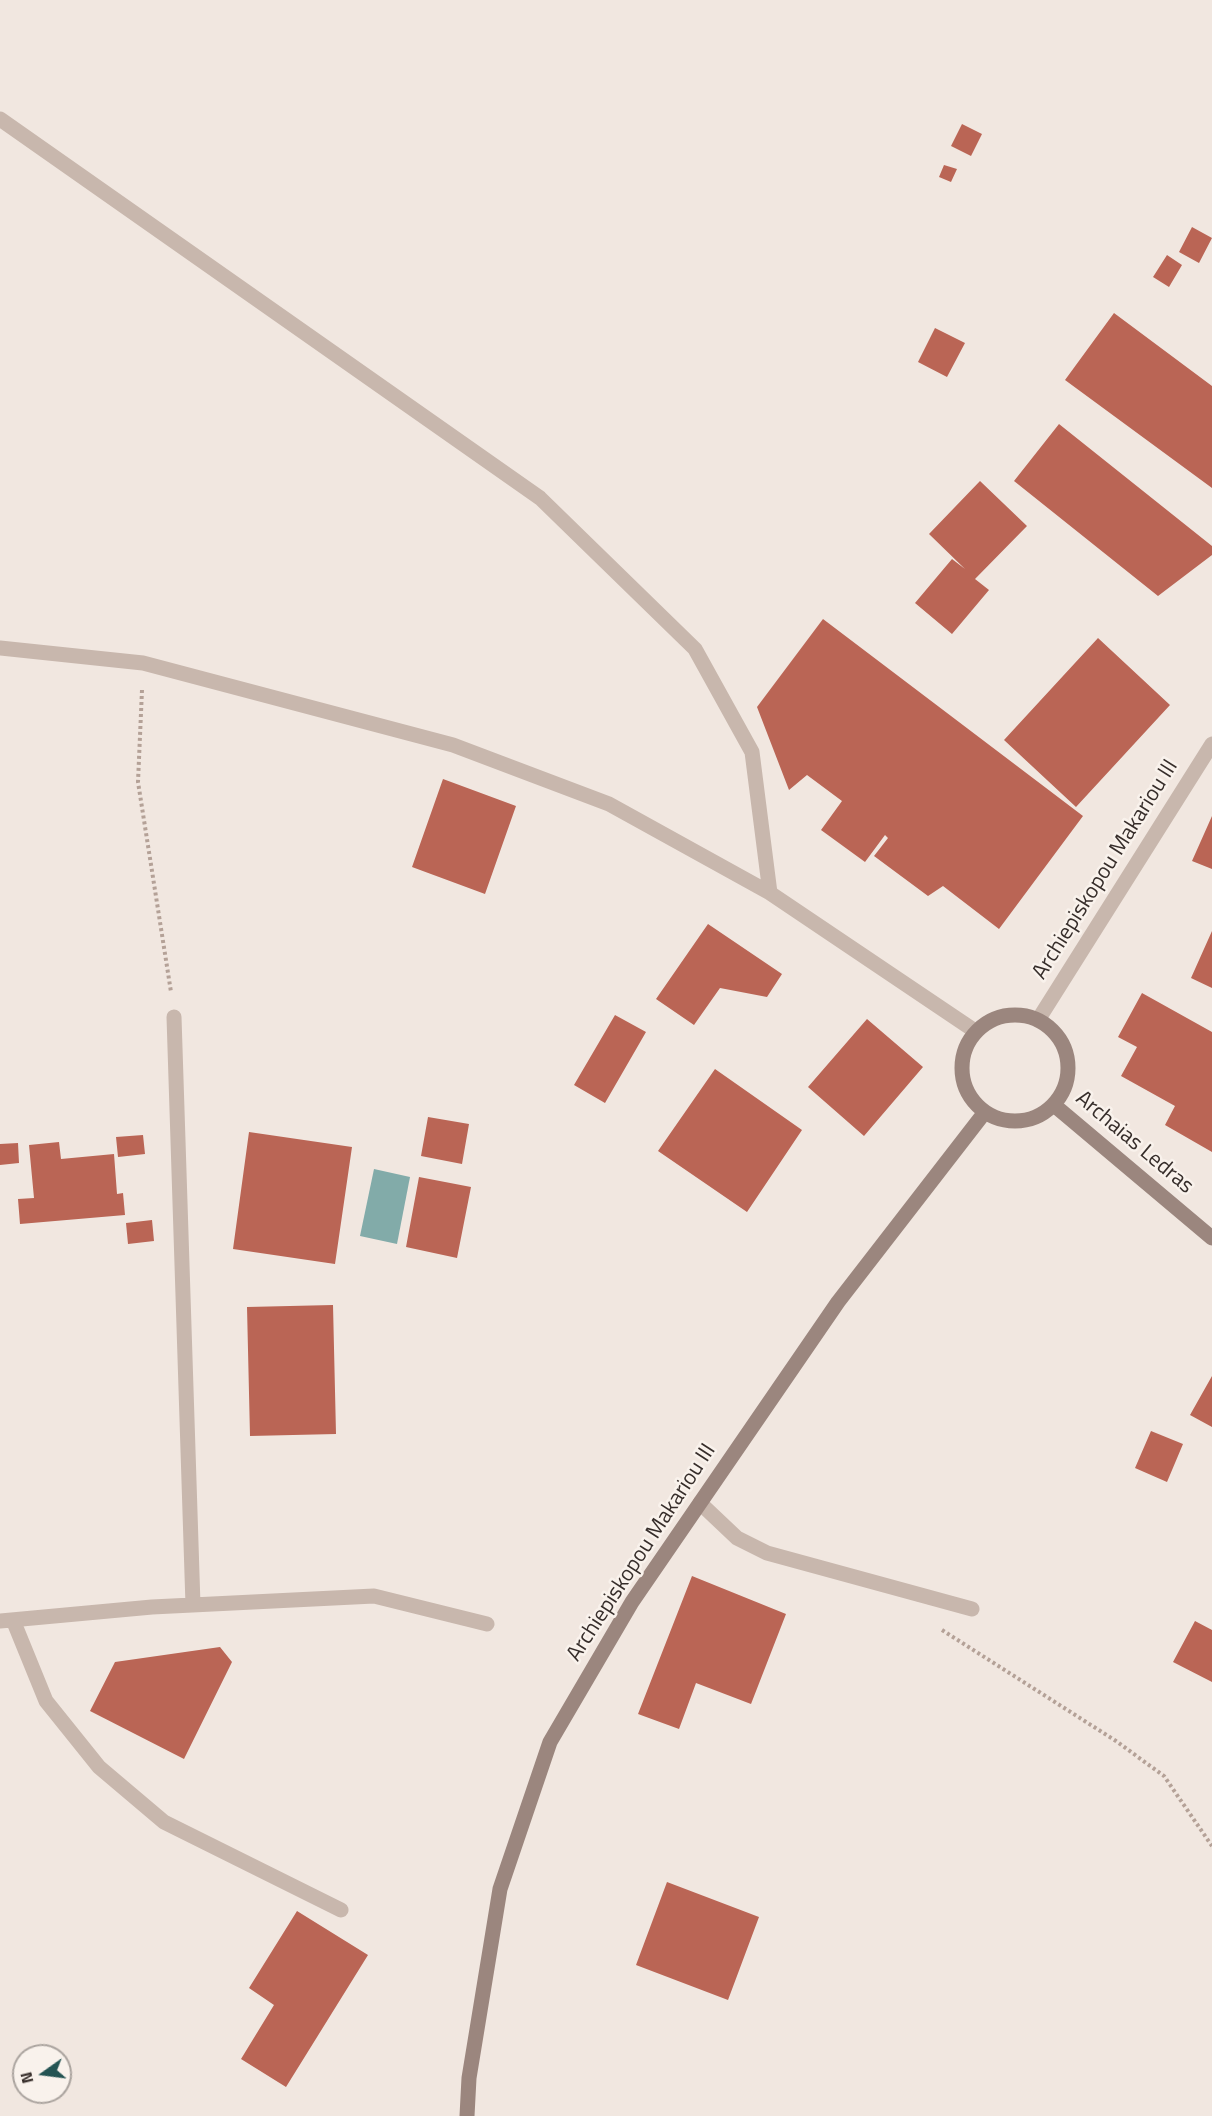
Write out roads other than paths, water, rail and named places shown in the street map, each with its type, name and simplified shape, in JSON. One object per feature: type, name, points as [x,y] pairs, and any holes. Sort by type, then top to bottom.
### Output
[{"type":"street","points":[[0,119],[540,498],[695,649],[752,752],[770,893]]},
{"type":"street","points":[[0,648],[143,663],[453,745],[609,804],[770,893],[975,1031]]},
{"type":"street","name":"Archiepiskopou Makariou III","points":[[1038,1020],[1212,744]]},
{"type":"street","points":[[1026,1015],[1038,1020],[1057,1036],[1067,1059],[1068,1075],[1063,1091],[1054,1105],[1042,1114],[1021,1121],[998,1119],[985,1112],[974,1102],[962,1074],[967,1044],[975,1031],[999,1017],[1026,1015]]},
{"type":"street","points":[[174,1017],[194,1605]]},
{"type":"street","name":"Archaias Ledras","points":[[1054,1105],[1212,1238]]},
{"type":"street","name":"Archiepiskopou Makariou III","points":[[467,2116],[469,2078],[500,1889],[550,1742],[632,1602],[838,1302],[985,1112]]},
{"type":"street","points":[[700,1503],[737,1538],[767,1553],[972,1609]]},
{"type":"street","points":[[341,1910],[164,1822],[99,1767],[46,1701],[6,1620],[194,1605],[374,1596],[487,1624]]},
{"type":"water","points":[[374,1169],[410,1177],[397,1244],[360,1236]]}]
